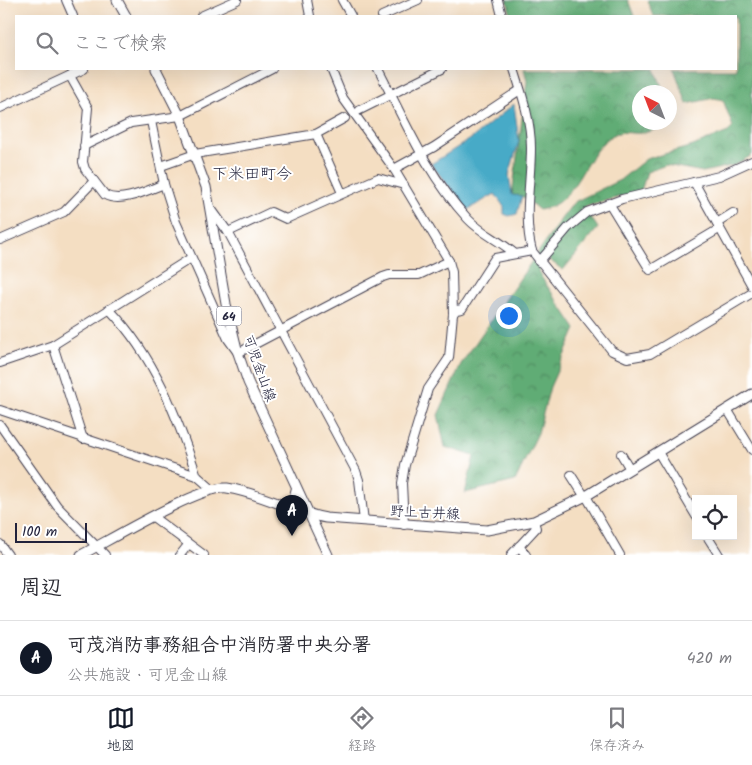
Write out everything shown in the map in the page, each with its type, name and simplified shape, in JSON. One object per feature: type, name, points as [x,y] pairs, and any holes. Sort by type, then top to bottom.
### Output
[{"type":"main road","points":[[118,0],[126,15]]},
{"type":"main road","name":"可児金山線","points":[[157,70],[180,116],[206,187],[208,206],[238,353],[248,382],[328,555]]},
{"type":"main road","name":"野上古井線","points":[[81,555],[153,517],[213,490],[227,488],[256,495],[308,515],[404,525],[487,530],[534,521],[585,497],[752,394]]},
{"type":"street","points":[[66,0],[73,15]]},
{"type":"street","points":[[203,15],[237,0]]},
{"type":"street","points":[[307,0],[310,15]]},
{"type":"street","points":[[342,0],[350,15]]},
{"type":"street","points":[[384,15],[418,0]]},
{"type":"street","points":[[498,0],[502,15]]},
{"type":"street","points":[[0,108],[82,70]]},
{"type":"street","points":[[84,146],[131,123],[180,116],[270,70]]},
{"type":"street","points":[[331,70],[343,98],[394,169],[449,261],[452,272],[453,314],[449,358],[428,389],[405,465],[402,483],[404,525]]},
{"type":"street","points":[[378,70],[420,154],[469,220],[514,253]]},
{"type":"street","points":[[360,110],[390,93],[440,70]]},
{"type":"street","points":[[514,70],[527,113],[531,146],[527,213],[528,236],[532,251],[539,262],[569,295],[612,352],[627,358],[650,354],[752,293]]},
{"type":"street","points":[[70,76],[88,108],[83,162],[94,181],[110,198],[132,195],[164,184]]},
{"type":"street","points":[[394,169],[520,90]]},
{"type":"street","points":[[161,166],[195,154],[316,134],[345,118]]},
{"type":"street","points":[[151,121],[164,184],[191,258],[228,338],[238,353],[383,277],[388,275],[419,275],[449,261]]},
{"type":"street","points":[[316,134],[342,193]]},
{"type":"street","points":[[539,262],[574,223],[587,212],[609,203],[720,176],[752,161]]},
{"type":"street","points":[[228,232],[271,212],[286,219],[378,178],[404,185]]},
{"type":"street","points":[[0,240],[64,212],[94,181]]},
{"type":"street","points":[[694,182],[752,286]]},
{"type":"street","points":[[609,203],[650,270],[718,226],[734,212]]},
{"type":"street","points":[[208,206],[228,232],[356,471],[359,480],[364,521]]},
{"type":"street","points":[[453,314],[456,310],[462,309],[495,258],[532,251]]},
{"type":"street","points":[[0,363],[53,345],[191,258]]},
{"type":"street","points":[[109,309],[129,330],[150,360],[197,476]]},
{"type":"street","points":[[53,345],[83,439]]},
{"type":"street","points":[[727,409],[752,450]]},
{"type":"street","points":[[0,410],[197,476],[213,490]]},
{"type":"street","points":[[0,425],[58,506],[105,555]]},
{"type":"street","points":[[658,452],[692,509]]},
{"type":"street","points":[[621,454],[630,469]]},
{"type":"street","points":[[571,476],[620,555]]},
{"type":"street","points":[[285,506],[292,499],[296,488]]},
{"type":"street","points":[[153,517],[188,545],[204,555]]},
{"type":"street","points":[[511,555],[536,528],[534,521]]},
{"type":"street","points":[[710,540],[718,555]]},
{"type":"street","points":[[0,544],[8,555]]},
{"type":"street","points":[[180,555],[188,545]]},
{"type":"street","points":[[519,546],[526,555]]},
{"type":"green space","points":[[507,0],[628,0],[634,15],[511,15]]},
{"type":"green space","points":[[647,0],[752,0],[752,155],[735,165],[703,172],[666,165],[647,172],[641,191],[584,207],[598,228],[563,270],[548,259],[538,272],[576,329],[550,387],[538,433],[515,481],[465,493],[474,456],[445,447],[438,415],[461,364],[561,219],[574,202],[620,180],[646,159],[693,146],[728,132],[733,127],[723,100],[714,98],[687,104],[674,70],[737,70],[737,15],[653,15]]},
{"type":"green space","points":[[524,70],[655,70],[661,85],[632,85],[632,130],[652,130],[613,135],[594,153],[572,189],[563,199],[552,206],[539,210],[524,197],[512,195],[527,81]]},
{"type":"water","points":[[514,104],[519,141],[509,175],[512,195],[522,196],[517,214],[509,216],[504,214],[504,207],[495,194],[467,210],[431,164],[472,138]]},
{"type":"place","name":"可茂消防事務組合中消防署中央分署","points":[[292,536]]},
{"type":"district","name":"下米田町今","points":[[252,173]]}]
